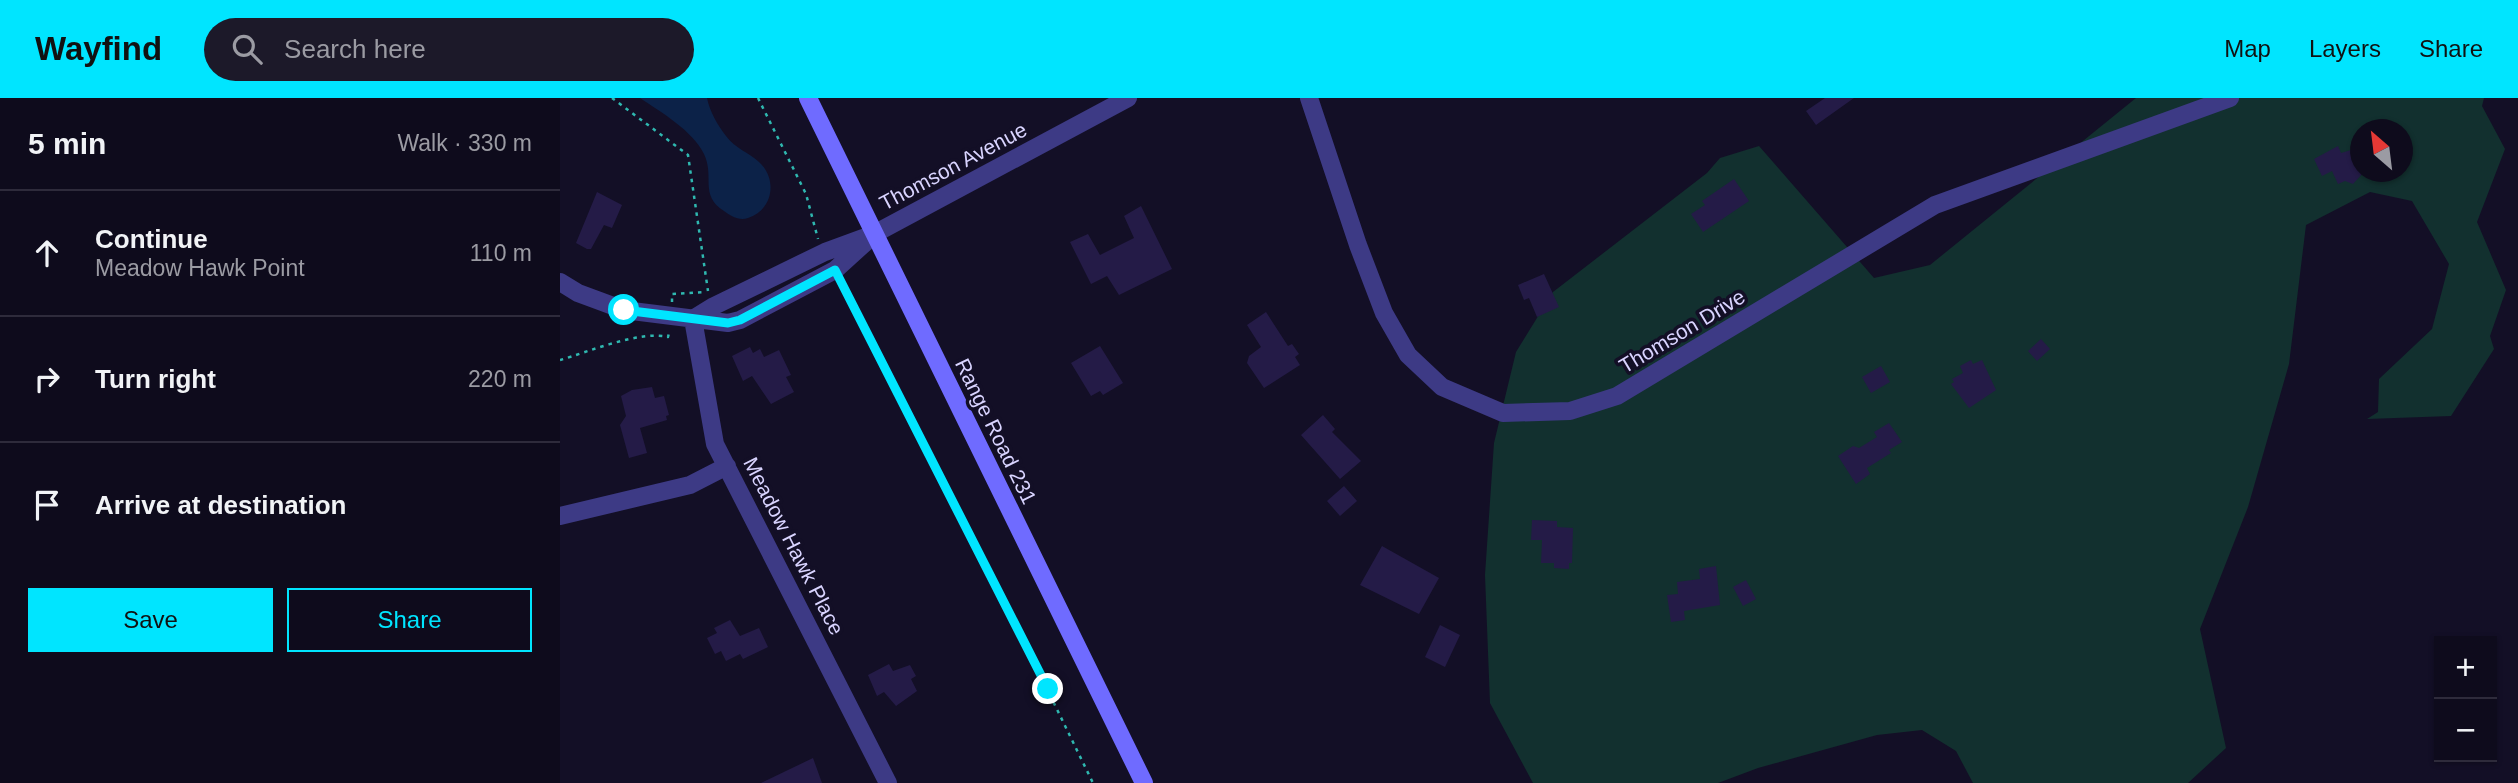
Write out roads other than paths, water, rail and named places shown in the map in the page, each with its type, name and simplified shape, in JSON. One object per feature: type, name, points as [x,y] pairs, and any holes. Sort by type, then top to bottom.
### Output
[{"type":"street","name":"Range Road 231","points":[[808,98],[1144,783]]},
{"type":"street","name":"Thomson Avenue","points":[[874,234],[1128,98]]},
{"type":"street","name":"Thomson Drive","points":[[1309,98],[1384,313],[1409,355],[1442,387],[1503,413],[1570,411],[1618,396],[1935,205],[2230,98]]},
{"type":"street","points":[[693,319],[821,244],[874,234]]},
{"type":"street","points":[[560,282],[588,297],[624,310],[719,324],[740,320],[835,270],[874,234]]},
{"type":"street","name":"Meadow Hawk Place","points":[[693,319],[715,443],[888,783]]},
{"type":"street","points":[[560,516],[690,485],[727,466]]},
{"type":"water","points":[[640,98],[707,98],[714,118],[726,136],[765,169],[769,177],[770,193],[763,208],[748,218],[741,219],[729,215],[716,205],[710,192],[707,162],[699,146],[676,123]]}]
